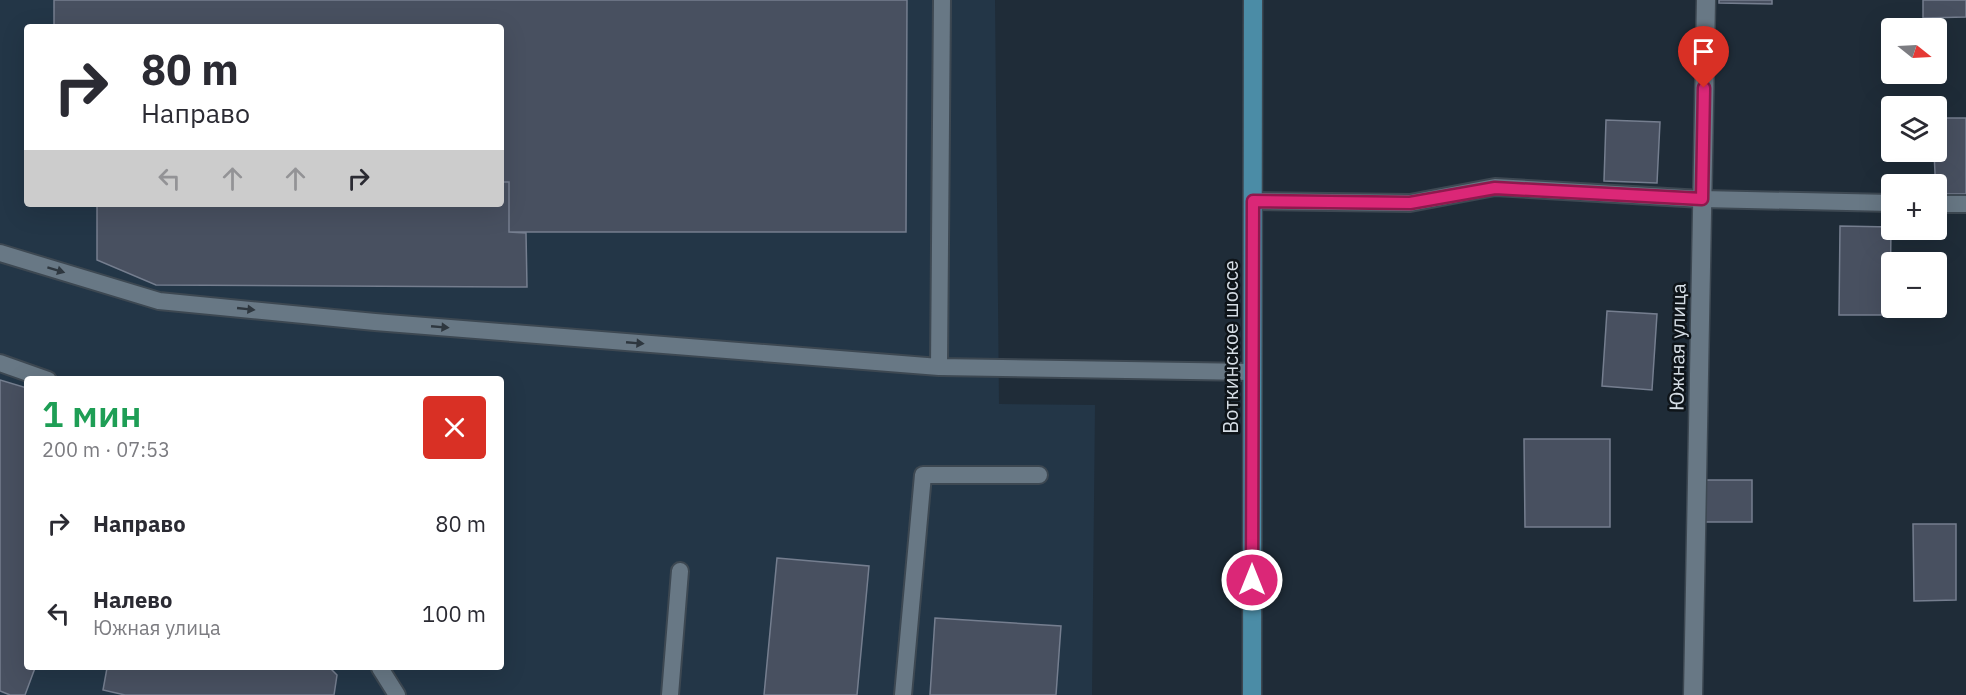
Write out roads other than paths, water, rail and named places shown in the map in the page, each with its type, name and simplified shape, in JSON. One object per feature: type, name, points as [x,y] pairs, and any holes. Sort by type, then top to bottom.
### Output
[{"type":"main road","name":"Воткинское шоссе","points":[[1252,695],[1253,0]]},
{"type":"street","name":"Южная улица","points":[[1693,695],[1706,0]]},
{"type":"lane","points":[[939,367],[942,0]]},
{"type":"lane","points":[[1253,201],[1410,203],[1495,188],[1702,199],[1881,203]]},
{"type":"lane","points":[[1947,204],[1966,204]]},
{"type":"lane","points":[[0,253],[159,301],[386,323],[939,367],[1253,372]]},
{"type":"lane","points":[[0,363],[37,376]]},
{"type":"lane","points":[[903,695],[923,475],[1040,475]]},
{"type":"lane","points":[[670,695],[680,571]]},
{"type":"lane","points":[[381,670],[398,695]]}]
